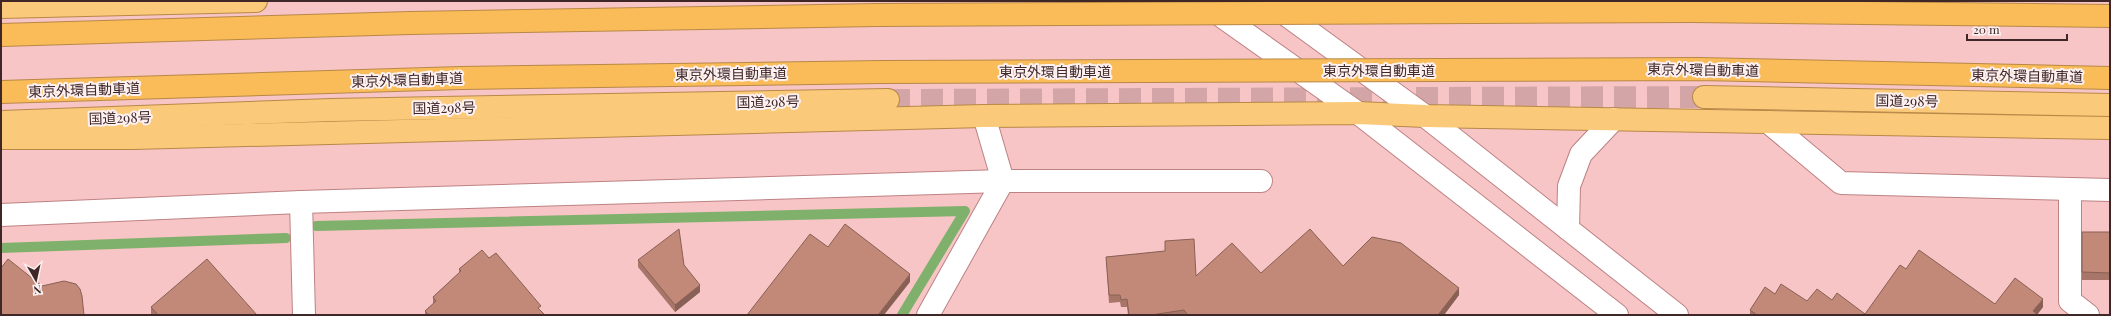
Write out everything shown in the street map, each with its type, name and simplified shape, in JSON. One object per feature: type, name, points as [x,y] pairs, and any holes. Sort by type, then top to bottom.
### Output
[{"type":"highway","points":[[1,7],[256,1]]},
{"type":"highway","points":[[1,35],[410,23],[877,15],[1691,11],[2110,16]]},
{"type":"highway","name":"東京外環自動車道","points":[[1,92],[461,78],[890,72],[1699,69],[2110,78]]},
{"type":"highway","name":"国道298号","points":[[1704,97],[2110,105]]},
{"type":"highway","name":"国道298号","points":[[1,122],[339,110],[888,100]]},
{"type":"highway","points":[[1,138],[133,138],[984,116],[1358,113],[1614,120],[2110,128]]},
{"type":"street","points":[[1200,1],[1358,113],[1617,315]]},
{"type":"street","points":[[1267,1],[1425,116],[1677,315]]},
{"type":"street","points":[[928,315],[1003,181],[984,116]]},
{"type":"street","points":[[1568,229],[1569,186],[1581,154],[1614,120]]},
{"type":"street","points":[[1768,122],[1841,183],[2110,190]]},
{"type":"street","points":[[1,215],[301,202],[1003,181],[1261,181]]},
{"type":"street","points":[[2070,190],[2070,301],[2088,315]]},
{"type":"street","points":[[301,202],[304,315]]},
{"type":"building","points":[[845,224],[910,274],[878,315],[747,315],[810,234],[828,247]]},
{"type":"building","points":[[679,229],[684,265],[700,285],[675,305],[638,260]]},
{"type":"building","points":[[1310,229],[1343,266],[1372,237],[1401,243],[1459,288],[1438,315],[1188,315],[1184,310],[1151,315],[1129,315],[1127,299],[1121,300],[1120,295],[1109,295],[1106,257],[1165,251],[1165,241],[1194,239],[1196,276],[1232,243],[1261,273]]},
{"type":"building","points":[[2082,232],[2110,232],[2110,273],[2082,272]]},
{"type":"building","points":[[482,250],[489,258],[496,253],[541,306],[538,308],[545,315],[429,315],[425,311],[436,301],[433,297],[461,271],[459,269]]},
{"type":"building","points":[[1919,250],[1995,304],[2015,278],[2043,299],[2033,311],[2038,315],[1757,315],[1750,310],[1765,287],[1775,294],[1781,284],[1807,301],[1817,289],[1832,300],[1837,293],[1865,314],[1900,265],[1906,269]]},
{"type":"building","points":[[8,259],[42,286],[64,281],[76,284],[80,289],[82,296],[84,315],[1,315],[1,268]]},
{"type":"building","points":[[207,259],[257,315],[158,315],[151,307]]},
{"type":"waterway","points":[[316,226],[965,211],[902,315]]},
{"type":"waterway","points":[[1,248],[286,238]]},
{"type":"tunnel","points":[[888,100],[1704,97]]}]
